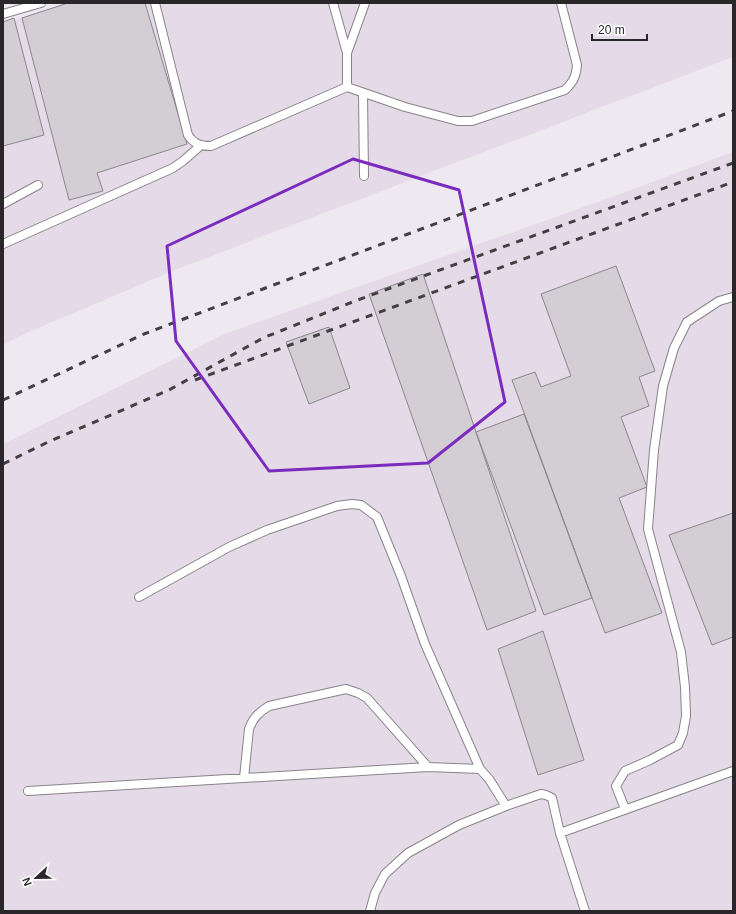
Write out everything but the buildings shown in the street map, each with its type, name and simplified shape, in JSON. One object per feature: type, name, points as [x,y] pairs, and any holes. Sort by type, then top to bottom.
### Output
[{"type":"lane","points":[[3,14],[41,3]]},
{"type":"lane","points":[[155,3],[188,135],[192,141],[200,146],[211,146],[347,87],[405,107],[458,121],[472,120],[565,90],[573,82],[577,65],[561,3]]},
{"type":"lane","points":[[333,3],[347,53],[347,87]]},
{"type":"lane","points":[[347,53],[365,3]]},
{"type":"lane","points":[[363,93],[364,176]]},
{"type":"lane","points":[[3,244],[173,168],[200,146]]},
{"type":"lane","points":[[3,204],[38,186]]},
{"type":"lane","points":[[625,809],[616,786],[625,771],[678,745],[683,733],[686,716],[686,687],[681,652],[648,529],[654,450],[663,386],[674,348],[687,322],[719,301],[733,297]]},
{"type":"lane","points":[[139,597],[229,546],[337,506],[352,504],[361,505],[377,517],[380,522],[425,644],[480,769],[489,779],[506,806]]},
{"type":"lane","points":[[244,778],[250,729],[252,722],[262,710],[269,706],[346,689],[367,698],[428,767]]},
{"type":"lane","points":[[28,791],[428,767],[480,769]]},
{"type":"lane","points":[[560,833],[733,770]]},
{"type":"lane","points":[[370,911],[376,892],[385,874],[408,854],[458,825],[541,794],[552,798],[560,833],[585,911]]},
{"type":"highlighted area","points":[[353,159],[459,190],[505,402],[428,463],[269,471],[176,341],[167,246]]},
{"type":"shaded area","points":[[68,3],[733,3],[733,57],[175,270],[29,332],[3,345],[3,23]]},
{"type":"shaded area","points":[[733,152],[733,911],[3,911],[3,444],[227,333],[623,193]]},
{"type":"railway","points":[[3,400],[144,334],[733,111]]},
{"type":"railway","points":[[3,464],[48,442],[169,390],[263,338],[355,301],[733,163]]},
{"type":"railway","points":[[195,380],[733,182]]}]
